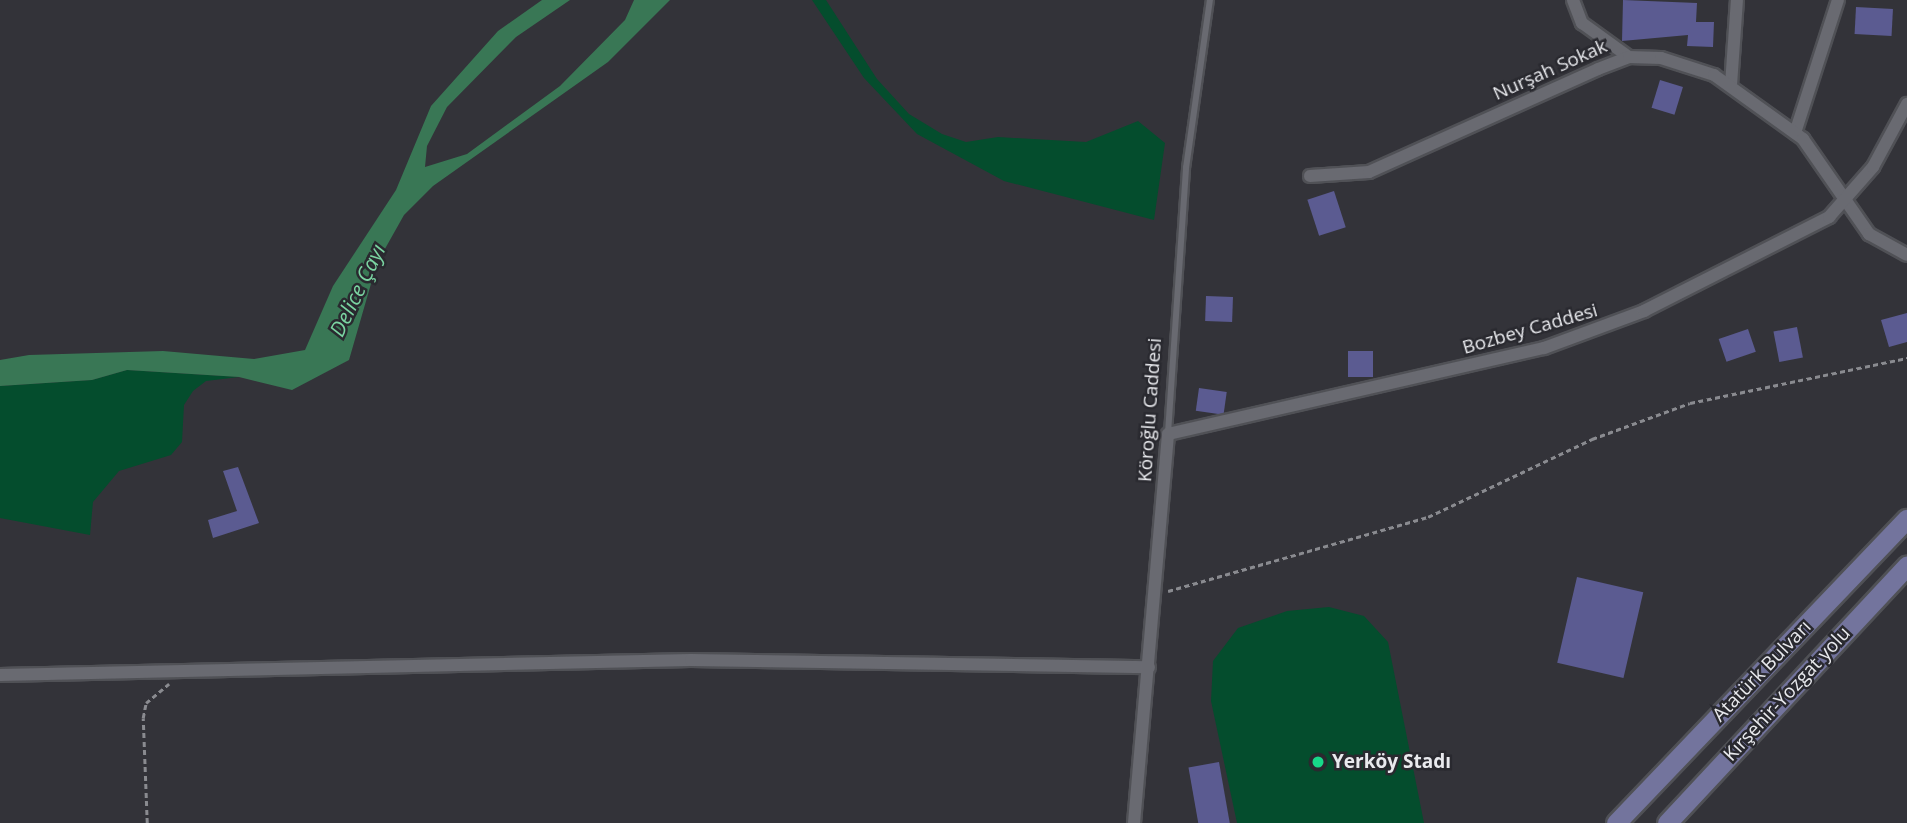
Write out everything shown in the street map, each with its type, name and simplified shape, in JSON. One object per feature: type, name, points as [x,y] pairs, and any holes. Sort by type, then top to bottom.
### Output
[{"type":"main road","name":"Atatürk Bulvarı","points":[[1616,823],[1907,519]]},
{"type":"main road","name":"Kırşehir-Yozgat yolu","points":[[1667,823],[1907,566]]},
{"type":"street","points":[[1573,0],[1582,23],[1629,57]]},
{"type":"street","points":[[1731,85],[1737,0]]},
{"type":"street","points":[[1796,133],[1838,0]]},
{"type":"street","name":"Nurşah Sokak","points":[[1310,176],[1369,172],[1629,57],[1685,64],[1731,85],[1796,133],[1814,149],[1869,234],[1907,255]]},
{"type":"street","name":"Bozbey Caddesi","points":[[1168,434],[1383,390],[1594,333],[1796,235],[1846,200],[1907,104]]},
{"type":"street","name":"Köroğlu Caddesi","points":[[1134,823],[1168,434]]},
{"type":"street","points":[[0,675],[194,667],[691,660],[1149,667]]},
{"type":"lane","name":"Köroğlu Caddesi","points":[[1168,434],[1186,168],[1210,0]]},
{"type":"path","points":[[1155,595],[1428,517],[1592,439],[1690,403],[1907,358]]},
{"type":"path","points":[[147,823],[146,703],[194,667]]},
{"type":"shaded area","points":[[812,0],[826,0],[877,79],[909,114],[942,134],[966,142],[998,137],[1086,142],[1138,121],[1165,143],[1154,220],[1004,181],[917,134],[864,78]]},
{"type":"shaded area","points":[[127,370],[239,377],[206,381],[193,391],[184,405],[182,442],[171,455],[119,471],[93,502],[90,535],[0,518],[0,386],[92,380]]},
{"type":"shaded area","name":"Yerköy Stadı","points":[[1329,607],[1364,616],[1388,642],[1424,823],[1237,823],[1211,701],[1213,661],[1238,628],[1287,611]]},
{"type":"water","name":"Delice Çayı","points":[[542,0],[570,0],[516,37],[447,107],[427,146],[425,167],[467,154],[560,86],[625,20],[634,0],[670,0],[608,62],[433,186],[404,215],[377,263],[349,360],[292,390],[239,377],[127,370],[92,380],[0,386],[0,360],[29,355],[163,351],[254,359],[305,350],[333,286],[396,190],[431,106],[498,31]]},
{"type":"building","points":[[1623,0],[1697,3],[1696,22],[1714,22],[1713,47],[1687,46],[1688,35],[1622,41]]},
{"type":"building","points":[[1856,7],[1893,9],[1892,36],[1855,34]]},
{"type":"building","points":[[1660,80],[1683,87],[1674,115],[1652,108]]},
{"type":"building","points":[[1334,191],[1346,227],[1319,236],[1307,200]]},
{"type":"building","points":[[1206,296],[1233,297],[1232,322],[1205,321]]},
{"type":"building","points":[[1907,313],[1907,342],[1889,347],[1881,320]]},
{"type":"building","points":[[1797,327],[1803,357],[1779,362],[1773,332]]},
{"type":"building","points":[[1748,329],[1756,352],[1727,362],[1719,339]]},
{"type":"building","points":[[1348,351],[1373,351],[1373,377],[1348,377]]},
{"type":"building","points":[[1199,388],[1227,392],[1224,415],[1196,411]]},
{"type":"building","points":[[238,467],[259,523],[213,538],[208,520],[237,511],[223,471]]},
{"type":"building","points":[[1577,577],[1643,592],[1623,678],[1557,663]]},
{"type":"building","points":[[1219,762],[1230,823],[1198,823],[1188,767]]},
{"type":"place","name":"Yerköy Stadı","points":[[1318,762]]}]
